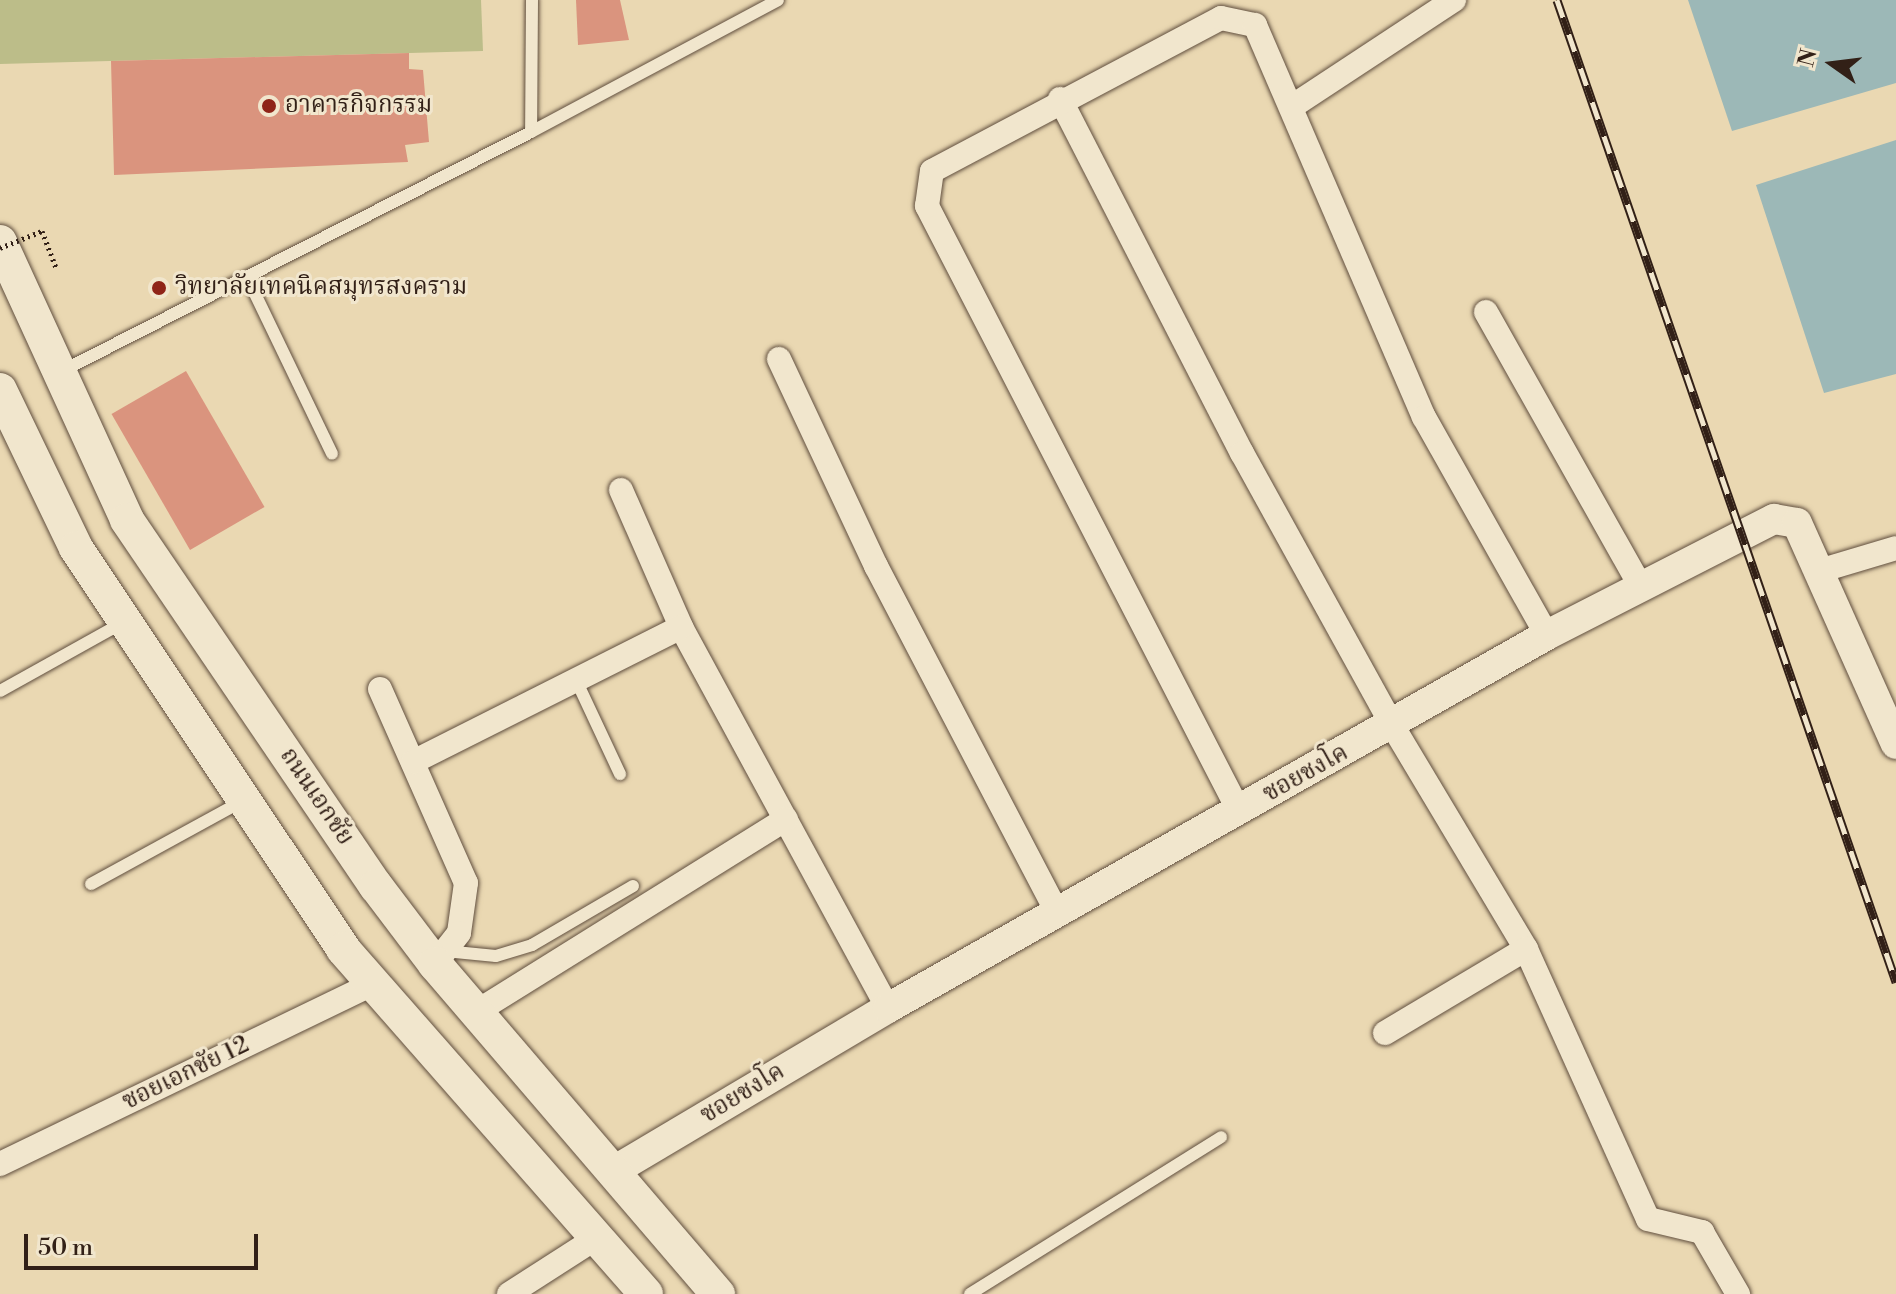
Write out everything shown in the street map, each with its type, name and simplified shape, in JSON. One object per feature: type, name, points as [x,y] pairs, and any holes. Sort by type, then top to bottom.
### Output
[{"type":"main road","name":"ถนนเอกชัย","points":[[0,242],[127,520],[476,1012],[718,1294]]},
{"type":"main road","points":[[0,390],[76,548],[371,985],[593,1240],[646,1294]]},
{"type":"street","points":[[1293,106],[1454,0]]},
{"type":"street","points":[[1239,811],[927,206],[932,171],[1060,99],[1221,18],[1255,25],[1293,106],[1363,286],[1424,417],[1547,635]]},
{"type":"street","points":[[1060,99],[1242,453],[1392,725],[1526,949],[1648,1219],[1702,1232],[1738,1294]]},
{"type":"street","points":[[1486,312],[1640,585]]},
{"type":"street","points":[[779,359],[876,566],[1058,914]]},
{"type":"street","points":[[621,490],[681,627],[888,1008]]},
{"type":"street","name":"ซอยชงโค","points":[[612,1172],[888,1008],[1547,635],[1774,519],[1797,523],[1896,744]]},
{"type":"street","points":[[1819,571],[1896,548]]},
{"type":"street","points":[[413,762],[681,627]]},
{"type":"street","points":[[380,689],[466,883],[467,908],[440,958]]},
{"type":"street","points":[[476,1012],[786,819]]},
{"type":"street","points":[[1385,1033],[1526,949]]},
{"type":"street","name":"ซอยเอกชัย 12","points":[[0,1164],[371,985]]},
{"type":"street","points":[[509,1294],[593,1240]]},
{"type":"lane","points":[[531,132],[532,0]]},
{"type":"lane","points":[[59,372],[531,132],[778,0]]},
{"type":"lane","points":[[247,277],[332,454]]},
{"type":"lane","points":[[0,691],[125,622]]},
{"type":"lane","points":[[576,680],[620,774]]},
{"type":"lane","points":[[91,884],[244,801]]},
{"type":"lane","points":[[440,958],[496,956],[532,945],[633,886]]},
{"type":"lane","points":[[970,1294],[1221,1137]]},
{"type":"path","points":[[0,248],[42,231],[56,267]]},
{"type":"green space","points":[[0,0],[481,0],[483,51],[0,64]]},
{"type":"water","points":[[1688,0],[1896,0],[1896,83],[1732,131]]},
{"type":"water","points":[[1896,140],[1896,374],[1824,393],[1756,185]]},
{"type":"building","points":[[576,0],[620,0],[629,40],[578,45]]},
{"type":"building","name":"อาคารกิจกรรม","points":[[409,53],[409,69],[423,70],[429,142],[405,145],[408,162],[114,175],[111,61]]},
{"type":"building","points":[[186,371],[264,507],[190,550],[112,414]]},
{"type":"railway","points":[[1557,0],[1896,982]]},
{"type":"place","name":"อาคารกิจกรรม","points":[[269,106]]},
{"type":"place","name":"วิทยาลัยเทคนิคสมุทรสงคราม","points":[[159,288]]}]
